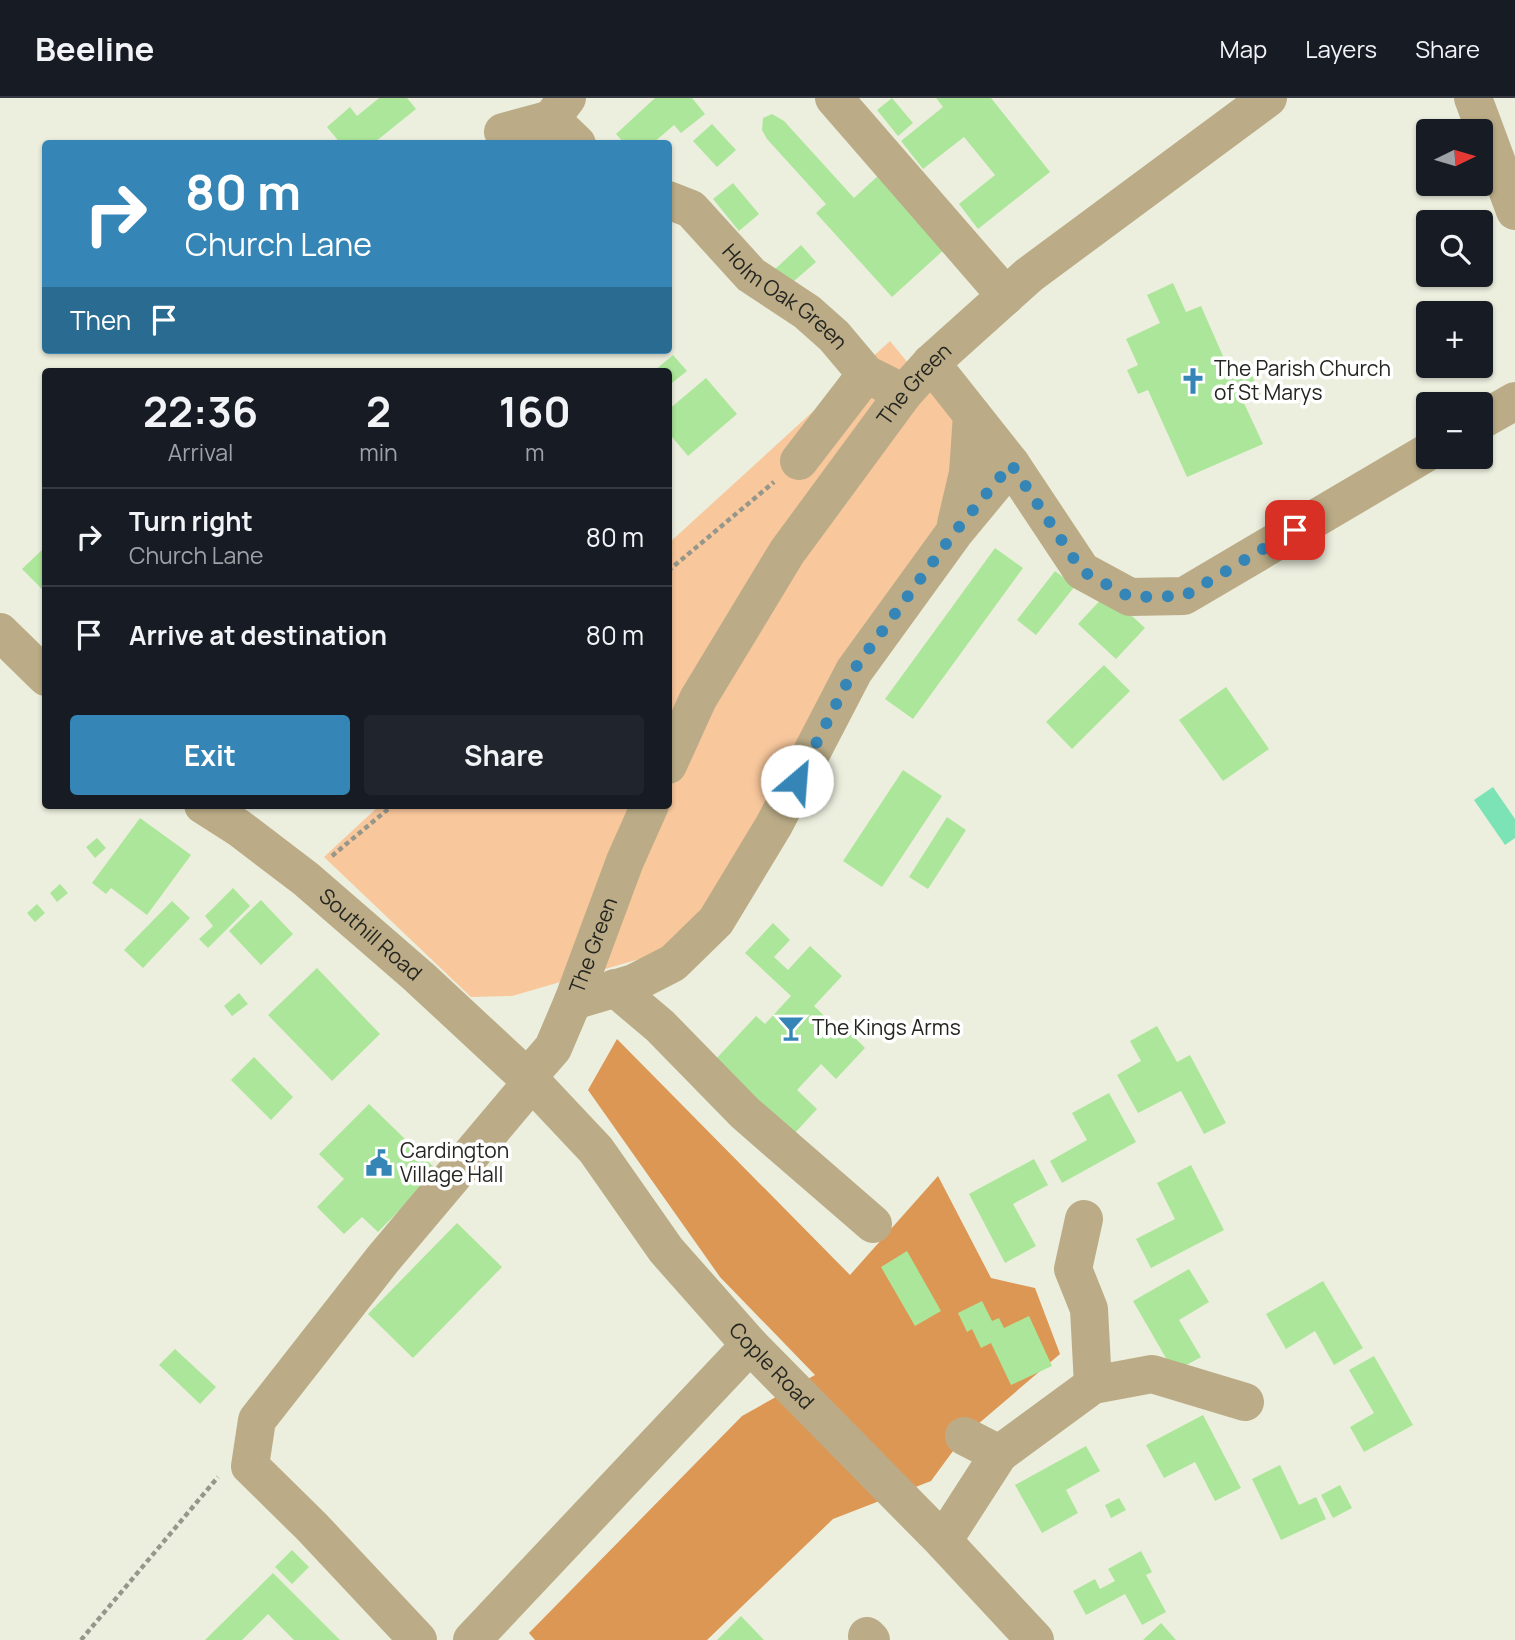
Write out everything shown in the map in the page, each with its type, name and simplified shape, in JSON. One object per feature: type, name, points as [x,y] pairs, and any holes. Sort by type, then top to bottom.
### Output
[{"type":"street","points":[[834,98],[1006,296]]},
{"type":"street","name":"The Green","points":[[672,756],[698,699],[786,552],[904,393],[931,363],[1029,275],[1268,98]]},
{"type":"street","points":[[1473,98],[1515,211]]},
{"type":"street","points":[[503,132],[565,120]]},
{"type":"street","name":"Holm Oak Green","points":[[672,202],[691,209],[751,275],[807,312],[834,336],[866,374],[904,393]]},
{"type":"street","points":[[931,363],[1011,464],[1082,571],[1130,597],[1184,596],[1416,459]]},
{"type":"street","points":[[799,461],[866,374]]},
{"type":"street","points":[[1493,414],[1515,401]]},
{"type":"street","points":[[954,533],[968,473],[972,415]]},
{"type":"street","points":[[573,1000],[634,983],[673,963],[716,921],[774,825],[853,671],[954,533],[1011,464]]},
{"type":"street","points":[[0,632],[42,673]]},
{"type":"street","name":"Southill Road","points":[[209,809],[306,879],[419,977],[529,1080]]},
{"type":"street","name":"The Green","points":[[255,1434],[257,1420],[553,1048],[625,861],[648,809]]},
{"type":"street","points":[[615,988],[660,1026],[745,1113],[873,1224]]},
{"type":"street","name":"Cople Road","points":[[529,1080],[596,1150],[666,1250],[750,1345],[791,1390],[943,1541],[1032,1639]]},
{"type":"street","points":[[1084,1219],[1073,1269],[1089,1310],[1093,1385]]},
{"type":"street","points":[[472,1640],[750,1345]]},
{"type":"street","points":[[943,1541],[999,1454],[1093,1385],[1152,1374],[1245,1402]]},
{"type":"street","points":[[255,1434],[250,1466],[312,1527],[418,1640]]},
{"type":"street","points":[[964,1436],[999,1454]]},
{"type":"path","points":[[672,568],[799,461]]},
{"type":"path","points":[[306,879],[388,809]]},
{"type":"path","points":[[81,1640],[255,1434]]},
{"type":"shaded area","points":[[890,341],[994,468],[761,829],[674,949],[512,996],[471,997],[324,857],[376,809],[672,809],[672,540]]},
{"type":"shaded area","points":[[1493,787],[1515,819],[1515,838],[1505,845],[1474,800]]},
{"type":"shaded area","points":[[617,1039],[850,1275],[938,1176],[991,1278],[1035,1288],[1060,1354],[964,1436],[931,1481],[833,1519],[707,1640],[535,1640],[529,1633],[742,1416],[815,1375],[720,1277],[588,1090]]},
{"type":"building","points":[[379,98],[407,98],[416,109],[377,140],[338,140],[327,127],[350,107],[357,116]]},
{"type":"building","points":[[655,98],[692,98],[705,114],[681,133],[674,125],[657,140],[621,140],[616,134]]},
{"type":"building","points":[[892,98],[913,123],[898,136],[877,110]]},
{"type":"building","points":[[936,98],[991,98],[1050,172],[978,229],[959,204],[995,175],[964,137],[923,169],[901,141],[943,107]]},
{"type":"building","points":[[772,114],[784,121],[854,198],[881,173],[947,247],[892,297],[816,213],[826,204],[767,139],[762,130],[763,118]]},
{"type":"building","points":[[712,124],[736,150],[717,167],[693,141]]},
{"type":"building","points":[[733,183],[759,214],[739,231],[713,199]]},
{"type":"building","points":[[801,245],[816,262],[786,288],[772,272]]},
{"type":"building","name":"The Parish Church of St Marys","points":[[1173,283],[1186,312],[1201,306],[1230,372],[1247,364],[1260,394],[1243,401],[1263,444],[1187,477],[1148,390],[1138,394],[1127,370],[1138,365],[1126,339],[1160,323],[1147,295]]},
{"type":"building","points":[[673,355],[687,371],[672,383],[672,368],[658,368]]},
{"type":"building","points":[[706,378],[737,414],[688,456],[672,437],[672,407]]},
{"type":"building","points":[[995,548],[1023,568],[913,719],[885,699]]},
{"type":"building","points":[[42,550],[42,589],[22,569]]},
{"type":"building","points":[[1055,571],[1075,586],[1036,635],[1017,620]]},
{"type":"building","points":[[1107,593],[1145,628],[1116,659],[1078,624]]},
{"type":"building","points":[[1104,665],[1130,691],[1072,749],[1046,722]]},
{"type":"building","points":[[1226,687],[1269,749],[1223,781],[1179,720]]},
{"type":"building","points":[[903,770],[942,796],[882,887],[843,861]]},
{"type":"building","points":[[947,817],[966,830],[928,889],[909,877]]},
{"type":"building","points":[[140,818],[191,855],[147,915],[111,888],[106,894],[92,883]]},
{"type":"building","points":[[97,838],[106,848],[95,858],[86,847]]},
{"type":"building","points":[[60,884],[68,893],[57,902],[50,893]]},
{"type":"building","points":[[233,888],[250,906],[208,948],[199,939],[213,926],[205,916]]},
{"type":"building","points":[[261,900],[293,934],[261,965],[229,931]]},
{"type":"building","points":[[172,901],[190,918],[143,968],[124,950]]},
{"type":"building","points":[[37,904],[45,913],[35,922],[27,913]]},
{"type":"building","name":"The Kings Arms","points":[[773,923],[790,940],[774,957],[788,970],[810,946],[842,976],[814,1006],[845,1036],[849,1032],[865,1048],[836,1079],[821,1064],[797,1090],[817,1109],[794,1134],[715,1060],[756,1016],[765,1024],[791,996],[745,953]]},
{"type":"building","points":[[317,968],[380,1034],[332,1081],[268,1015]]},
{"type":"building","points":[[239,993],[248,1004],[232,1016],[224,1006]]},
{"type":"building","points":[[1157,1026],[1177,1062],[1190,1055],[1226,1123],[1204,1134],[1181,1091],[1138,1113],[1117,1075],[1141,1061],[1130,1041]]},
{"type":"building","points":[[254,1057],[293,1097],[271,1120],[231,1080]]},
{"type":"building","points":[[1109,1093],[1136,1142],[1062,1183],[1050,1161],[1087,1140],[1072,1113]]},
{"type":"building","name":"Cardington Village Hall","points":[[369,1104],[438,1171],[378,1232],[362,1217],[344,1234],[317,1207],[344,1179],[319,1154]]},
{"type":"building","points":[[1034,1159],[1048,1185],[1013,1204],[1036,1246],[1005,1263],[969,1194]]},
{"type":"building","points":[[1191,1165],[1224,1230],[1151,1268],[1136,1239],[1175,1219],[1157,1183]]},
{"type":"building","points":[[457,1223],[502,1267],[413,1358],[368,1314]]},
{"type":"building","points":[[907,1251],[941,1311],[915,1326],[881,1267]]},
{"type":"building","points":[[1189,1269],[1209,1302],[1179,1320],[1201,1357],[1174,1372],[1133,1301]]},
{"type":"building","points":[[1323,1281],[1363,1348],[1334,1365],[1315,1331],[1286,1349],[1266,1314]]},
{"type":"building","points":[[982,1301],[992,1321],[999,1318],[1004,1328],[1029,1316],[1052,1366],[1011,1385],[991,1343],[981,1348],[972,1329],[967,1332],[958,1313]]},
{"type":"building","points":[[175,1349],[216,1387],[200,1404],[159,1365]]},
{"type":"building","points":[[1374,1356],[1413,1425],[1364,1452],[1350,1427],[1374,1413],[1349,1370]]},
{"type":"building","points":[[1203,1415],[1241,1488],[1215,1501],[1195,1462],[1164,1478],[1146,1445]]},
{"type":"building","points":[[1086,1446],[1100,1471],[1066,1490],[1078,1513],[1042,1533],[1015,1485]]},
{"type":"building","points":[[1280,1465],[1299,1505],[1316,1497],[1326,1519],[1281,1540],[1252,1479]]},
{"type":"building","points":[[1340,1485],[1352,1508],[1333,1518],[1321,1495]]},
{"type":"building","points":[[1119,1498],[1126,1510],[1111,1518],[1105,1505]]},
{"type":"building","points":[[292,1550],[309,1567],[292,1584],[275,1567]]},
{"type":"building","points":[[1141,1551],[1152,1572],[1146,1575],[1166,1612],[1142,1625],[1125,1594],[1086,1615],[1073,1591],[1095,1579],[1100,1589],[1115,1581],[1108,1569]]},
{"type":"building","points":[[273,1573],[340,1640],[294,1640],[268,1614],[242,1640],[205,1640]]},
{"type":"building","points":[[741,1616],[764,1640],[717,1640]]},
{"type":"building","points":[[1161,1623],[1176,1640],[1143,1640]]},
{"type":"place","name":"The Parish Church of St Marys","points":[[1193,381]]},
{"type":"place","name":"The Kings Arms","points":[[791,1028]]},
{"type":"place","name":"Cardington Village Hall","points":[[379,1163]]},
{"type":"route","points":[[797,781],[853,671],[954,533],[1011,464],[1082,571],[1130,597],[1184,596],[1295,530]]}]
